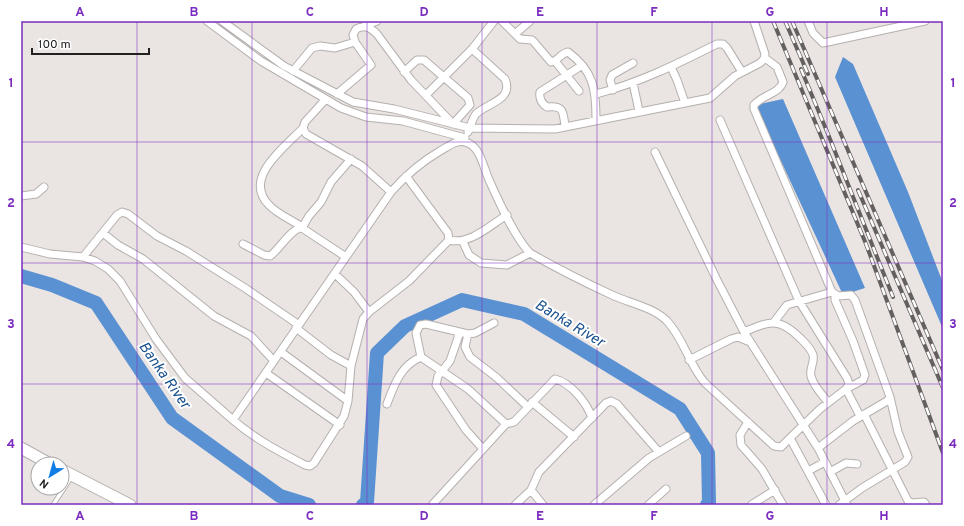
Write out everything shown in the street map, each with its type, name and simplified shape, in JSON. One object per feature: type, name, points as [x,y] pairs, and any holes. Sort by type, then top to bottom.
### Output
[{"type":"main road","points":[[21,448],[36,456]]},
{"type":"main road","points":[[70,474],[130,505]]},
{"type":"street","points":[[207,21],[248,53],[325,100],[358,115],[403,121],[464,139],[470,143],[476,150],[524,247],[530,253],[612,295],[656,313],[672,327],[689,360],[705,383],[777,448],[781,447],[828,402],[846,389],[863,380],[865,375],[835,300],[834,293],[754,109],[754,105],[758,100],[781,88],[783,82],[777,67],[765,58],[754,21]]},
{"type":"street","points":[[222,21],[293,71],[336,94],[362,105],[394,109],[470,128],[542,129],[565,126],[710,98],[742,72],[760,63],[765,58]]},
{"type":"street","points":[[336,94],[371,65],[355,42],[353,35],[354,31],[359,25],[377,21]]},
{"type":"street","points":[[426,95],[472,49],[494,21]]},
{"type":"street","points":[[502,21],[522,40],[532,40],[551,62],[568,52],[590,76],[596,94],[596,119]]},
{"type":"street","points":[[515,34],[530,21]]},
{"type":"street","points":[[808,21],[813,34],[823,43],[925,21]]},
{"type":"street","points":[[359,25],[373,30],[377,34],[404,72],[453,124]]},
{"type":"street","points":[[293,71],[312,48],[320,46],[335,48],[355,42]]},
{"type":"street","points":[[596,94],[633,83],[671,67],[717,44],[722,44],[727,48],[742,72]]},
{"type":"street","points":[[233,420],[392,192],[406,176],[425,160],[464,139],[477,113],[502,97],[506,92],[508,86],[505,79],[472,49]]},
{"type":"street","points":[[404,72],[420,58],[444,77],[471,102],[453,124]]},
{"type":"street","points":[[555,61],[579,91]]},
{"type":"street","points":[[613,90],[610,77],[633,63]]},
{"type":"street","points":[[565,126],[563,112],[560,107],[547,107],[541,101],[539,95],[543,89],[581,66]]},
{"type":"street","points":[[671,67],[678,80],[685,103]]},
{"type":"street","points":[[633,83],[639,111]]},
{"type":"street","points":[[325,100],[305,122],[302,128],[270,162],[261,179],[260,192],[270,207],[346,257]]},
{"type":"street","points":[[720,120],[799,301],[847,378],[849,384],[846,389]]},
{"type":"street","points":[[302,128],[312,139],[351,159],[374,175],[392,192]]},
{"type":"street","points":[[655,152],[744,332],[818,448],[844,504],[862,488],[905,462],[908,458],[898,432],[890,397],[853,297],[851,295],[834,293],[799,301],[787,305],[774,322]]},
{"type":"street","points":[[243,244],[264,256],[270,256],[293,232],[298,228],[302,228],[309,216],[322,202],[332,182],[351,159]]},
{"type":"street","points":[[406,176],[448,233],[449,240]]},
{"type":"street","points":[[21,196],[36,194],[44,187]]},
{"type":"street","points":[[83,256],[118,215],[122,212],[128,214],[157,236],[186,251],[245,288],[298,327],[331,355],[350,366]]},
{"type":"street","points":[[449,240],[463,242],[507,215]]},
{"type":"street","points":[[102,233],[118,245],[143,259],[214,316],[251,336],[274,361]]},
{"type":"street","points":[[21,247],[50,254],[83,256],[108,269],[120,281],[156,339],[185,378],[233,420],[265,444],[305,465],[310,466],[314,463],[340,425],[348,401],[350,366],[363,319],[369,312],[409,281],[449,240]]},
{"type":"street","points":[[463,242],[469,255],[481,263],[507,265],[530,253]]},
{"type":"street","points":[[335,274],[354,292],[369,312]]},
{"type":"street","points":[[744,332],[763,324],[774,322],[789,327],[811,350],[814,357],[810,371],[811,378],[828,402]]},
{"type":"street","points":[[494,323],[475,333],[468,334],[426,324],[420,325],[416,333],[421,356],[468,389],[506,424]]},
{"type":"street","points":[[460,332],[450,361],[435,381],[436,385],[466,430],[483,449]]},
{"type":"street","points":[[468,334],[465,347],[470,357],[530,405],[574,437]]},
{"type":"street","points":[[689,360],[738,337],[750,342]]},
{"type":"street","points":[[281,352],[348,401]]},
{"type":"street","points":[[387,404],[401,373],[414,360],[421,356]]},
{"type":"street","points":[[266,373],[340,425]]},
{"type":"street","points":[[432,505],[506,424],[514,422],[550,382],[555,379],[561,380],[584,402],[592,418]]},
{"type":"street","points":[[846,389],[892,469],[909,504],[919,502],[926,505]]},
{"type":"street","points":[[818,448],[862,415],[887,401],[890,397]]},
{"type":"street","points":[[517,504],[531,490],[539,472],[606,403],[611,401],[617,404],[658,452]]},
{"type":"street","points":[[748,422],[740,435],[741,445],[756,461],[783,505]]},
{"type":"street","points":[[594,505],[658,452],[686,436]]},
{"type":"street","points":[[790,438],[826,505]]},
{"type":"street","points":[[808,471],[825,462]]},
{"type":"street","points":[[830,472],[846,463],[858,464]]},
{"type":"street","points":[[531,490],[543,505]]},
{"type":"street","points":[[648,505],[666,490]]},
{"type":"street","points":[[751,505],[775,490]]},
{"type":"lane","points":[[53,505],[73,476]]},
{"type":"water","points":[[843,57],[853,64],[908,192],[943,283],[943,329],[835,77]]},
{"type":"water","points":[[783,99],[865,288],[843,295],[755,105]]},
{"type":"waterway","name":"Banka River","points":[[21,276],[52,285],[96,303],[172,418],[280,496],[309,505]]},
{"type":"waterway","name":"Banka River","points":[[363,505],[367,502],[377,353],[405,326],[462,300],[524,314],[680,409],[708,453],[709,502],[707,505]]},
{"type":"railway","points":[[773,21],[866,244],[943,453]]},
{"type":"railway","points":[[785,21],[808,74]]},
{"type":"railway","points":[[792,21],[943,370]]},
{"type":"railway","points":[[801,69],[893,297]]},
{"type":"railway","points":[[858,190],[943,388]]}]
